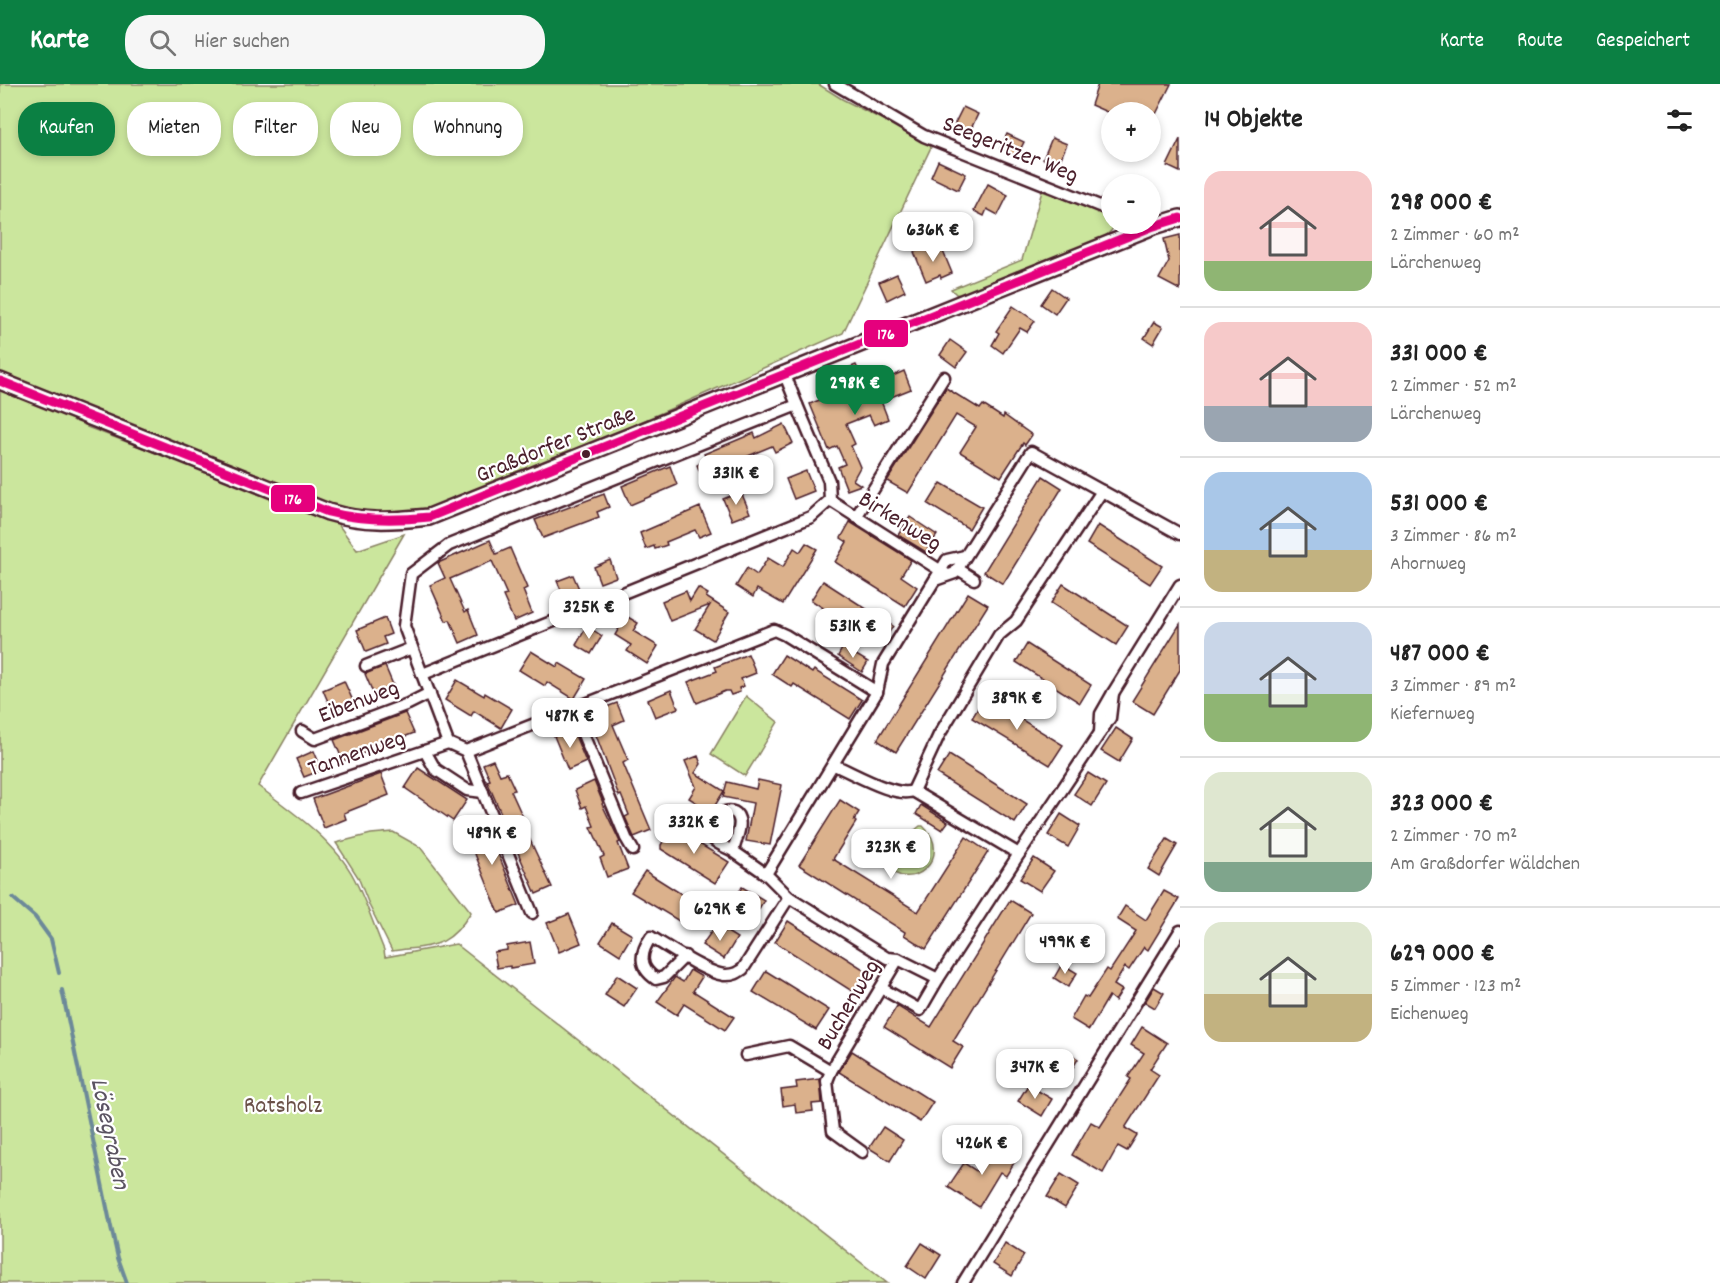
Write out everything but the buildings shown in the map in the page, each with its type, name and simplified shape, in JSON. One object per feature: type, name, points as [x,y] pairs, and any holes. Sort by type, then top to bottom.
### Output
[{"type":"street","name":"Seegeritzer Weg","points":[[835,84],[924,136],[1101,207]]},
{"type":"street","name":"Graßdorfer Straße","points":[[1161,222],[1180,218]]},
{"type":"street","name":"Graßdorfer Straße","points":[[0,381],[328,512],[367,521],[429,517],[785,375],[1124,234]]},
{"type":"street","points":[[423,674],[811,517],[830,500],[829,481],[785,375]]},
{"type":"street","points":[[856,517],[944,377]]},
{"type":"street","points":[[532,913],[466,751],[448,743],[404,626],[411,574],[449,545],[797,405]]},
{"type":"street","points":[[766,874],[877,692],[883,664],[945,573],[965,556],[1031,452],[1180,534]]},
{"type":"street","points":[[834,765],[892,790],[906,794],[913,791],[939,735],[999,635],[1016,621],[1102,491]]},
{"type":"street","name":"Birkenweg","points":[[830,500],[945,573],[974,579]]},
{"type":"street","points":[[945,573],[947,560],[965,556]]},
{"type":"street","points":[[881,988],[920,1010],[1018,854],[1110,718],[1113,693],[1180,585]]},
{"type":"street","points":[[466,751],[774,630],[877,692]]},
{"type":"street","points":[[366,666],[412,648]]},
{"type":"street","name":"Eibenweg","points":[[302,731],[315,739],[408,704],[430,693]]},
{"type":"street","points":[[573,710],[633,850]]},
{"type":"street","name":"Tannenweg","points":[[301,794],[448,743]]},
{"type":"street","name":"Tannenweg","points":[[425,751],[435,769],[467,790],[483,792]]},
{"type":"street","points":[[913,791],[1018,854]]},
{"type":"street","points":[[733,851],[766,874],[789,897],[887,958],[898,959],[938,979]]},
{"type":"street","points":[[685,956],[712,972],[735,975],[743,969],[789,897]]},
{"type":"street","points":[[963,1283],[1180,931]]},
{"type":"street","name":"Buchenweg","points":[[862,1152],[833,1131],[827,1081],[898,959]]},
{"type":"street","name":"Buchenweg","points":[[746,1055],[789,1046],[831,1071]]},
{"type":"green space","name":"Ratsholz","points":[[0,84],[818,84],[842,99],[932,145],[843,333],[545,464],[445,504],[396,514],[367,513],[336,508],[93,415],[87,427],[335,520],[357,550],[404,534],[258,786],[311,827],[346,864],[362,896],[385,957],[456,944],[887,1283],[0,1283]]},
{"type":"green space","points":[[1042,191],[1101,212],[1101,234],[1108,234],[1104,237],[960,295],[951,289],[1022,260]]},
{"type":"green space","points":[[746,696],[778,722],[745,776],[711,754]]},
{"type":"green space","points":[[923,826],[932,838],[934,850],[932,860],[926,869],[917,874],[906,876],[896,873],[886,865],[881,854],[880,846],[884,834],[903,835]]},
{"type":"green space","points":[[393,832],[420,847],[471,912],[454,933],[438,944],[392,951],[358,877],[336,843],[371,834]]},
{"type":"waterway","name":"Lösegraben","points":[[13,898],[35,917],[51,939],[59,973]]},
{"type":"waterway","name":"Lösegraben","points":[[62,990],[111,1227],[127,1283]]},
{"type":"transit line","name":"176","points":[[0,381],[328,512],[378,519],[429,517],[1151,227],[1180,218]]}]
